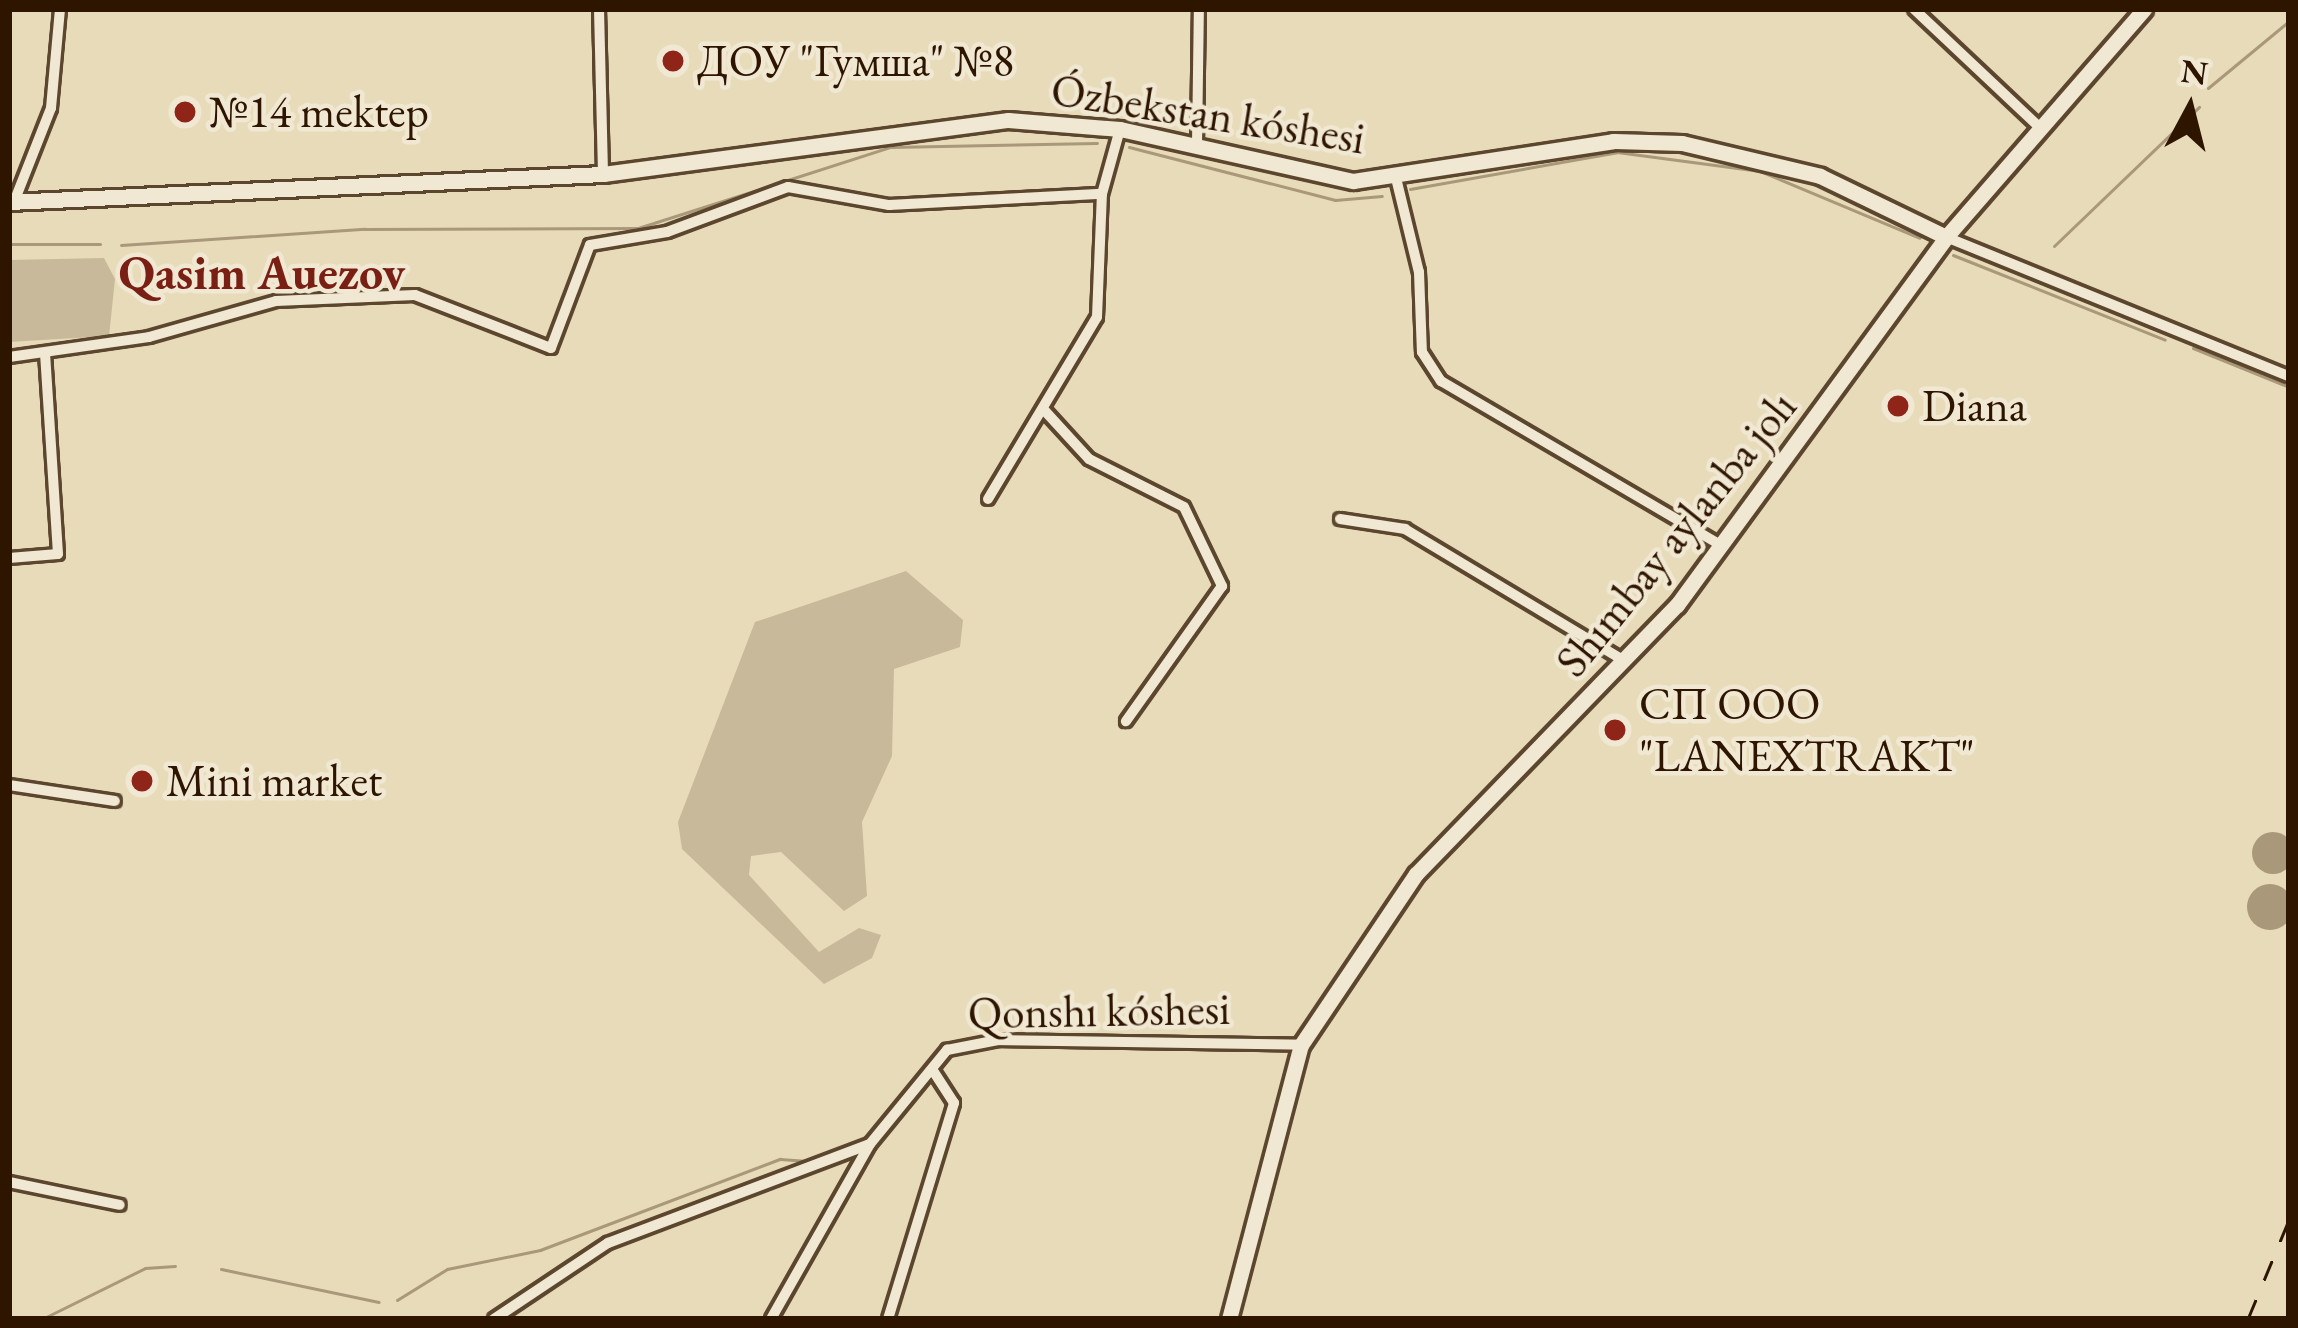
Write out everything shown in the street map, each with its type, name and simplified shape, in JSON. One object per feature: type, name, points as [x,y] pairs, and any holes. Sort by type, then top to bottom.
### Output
[{"type":"street","points":[[11,202],[51,107],[60,9]]},
{"type":"street","points":[[599,9],[603,174]]},
{"type":"street","points":[[1197,144],[1199,9]]},
{"type":"street","points":[[1913,9],[2036,124]]},
{"type":"street","name":"Shımbay aylanba jolı","points":[[1229,1319],[1301,1045],[1416,874],[1628,663],[1721,545],[1946,237],[2036,124],[2140,10]]},
{"type":"street","name":"Ózbekstan kóshesi","points":[[11,202],[603,174],[944,125],[1120,129],[1197,144],[1316,178],[1396,178],[1613,141],[1682,143],[1820,176],[1946,237]]},
{"type":"street","points":[[988,499],[1045,411],[1097,316],[1102,194],[1120,129]]},
{"type":"street","points":[[1396,178],[1419,272],[1422,352],[1441,381],[1721,545]]},
{"type":"street","points":[[9,357],[149,337],[276,302],[415,295],[551,348],[590,245],[667,232],[788,187],[889,205],[1102,194]]},
{"type":"street","points":[[1946,237],[2289,376]]},
{"type":"street","points":[[9,557],[58,554],[45,353]]},
{"type":"street","points":[[1045,411],[1089,459],[1184,507],[1222,586],[1126,721]]},
{"type":"street","points":[[1340,519],[1405,529],[1628,663]]},
{"type":"street","points":[[9,785],[115,802]]},
{"type":"street","name":"Qonshı kóshesi","points":[[771,1319],[871,1144],[947,1050],[998,1040],[1301,1045]]},
{"type":"street","points":[[888,1319],[954,1103],[932,1069]]},
{"type":"street","points":[[503,1318],[536,1284],[608,1243],[871,1144]]},
{"type":"street","points":[[9,1182],[120,1205]]},
{"type":"shaded area","points":[[104,258],[115,279],[109,336],[9,342],[9,260]]},
{"type":"shaded area","points":[[906,571],[963,620],[960,647],[894,669],[892,756],[862,822],[867,896],[844,911],[781,852],[751,856],[749,875],[819,952],[859,928],[881,935],[872,958],[824,984],[682,849],[678,822],[755,622]]},
{"type":"shaded area","points":[[2273,832],[2288,838],[2294,853],[2288,868],[2273,874],[2258,868],[2252,853],[2258,838]]},
{"type":"shaded area","points":[[2270,884],[2286,891],[2293,907],[2286,923],[2270,930],[2254,923],[2247,907],[2254,891]]},
{"type":"waterway","points":[[2208,88],[2289,21]]},
{"type":"waterway","points":[[2054,246],[2199,107]]},
{"type":"waterway","points":[[121,245],[364,229],[638,228],[891,147],[1097,143]]},
{"type":"waterway","points":[[1129,147],[1335,200],[1382,196]]},
{"type":"waterway","points":[[1410,189],[1617,152],[1760,171],[1920,238]]},
{"type":"waterway","points":[[9,244],[100,244]]},
{"type":"waterway","points":[[1953,255],[2165,340]]},
{"type":"waterway","points":[[2193,348],[2289,387]]},
{"type":"waterway","points":[[397,1300],[447,1269],[540,1250],[780,1159],[811,1161]]},
{"type":"waterway","points":[[42,1319],[145,1268],[175,1266]]},
{"type":"waterway","points":[[221,1269],[379,1302]]},
{"type":"railway","points":[[2248,1319],[2289,1220]]},
{"type":"place","name":"ДОУ \"Гумша\" №8","points":[[673,61]]},
{"type":"place","name":"№14 mektep","points":[[185,112]]},
{"type":"place","name":"Diana","points":[[1898,406]]},
{"type":"place","name":"СП ООО \"LANEXTRAKT\"","points":[[1615,730]]},
{"type":"place","name":"Mini market","points":[[142,781]]},
{"type":"district","name":"Qasim Auezov","points":[[262,273]]}]
